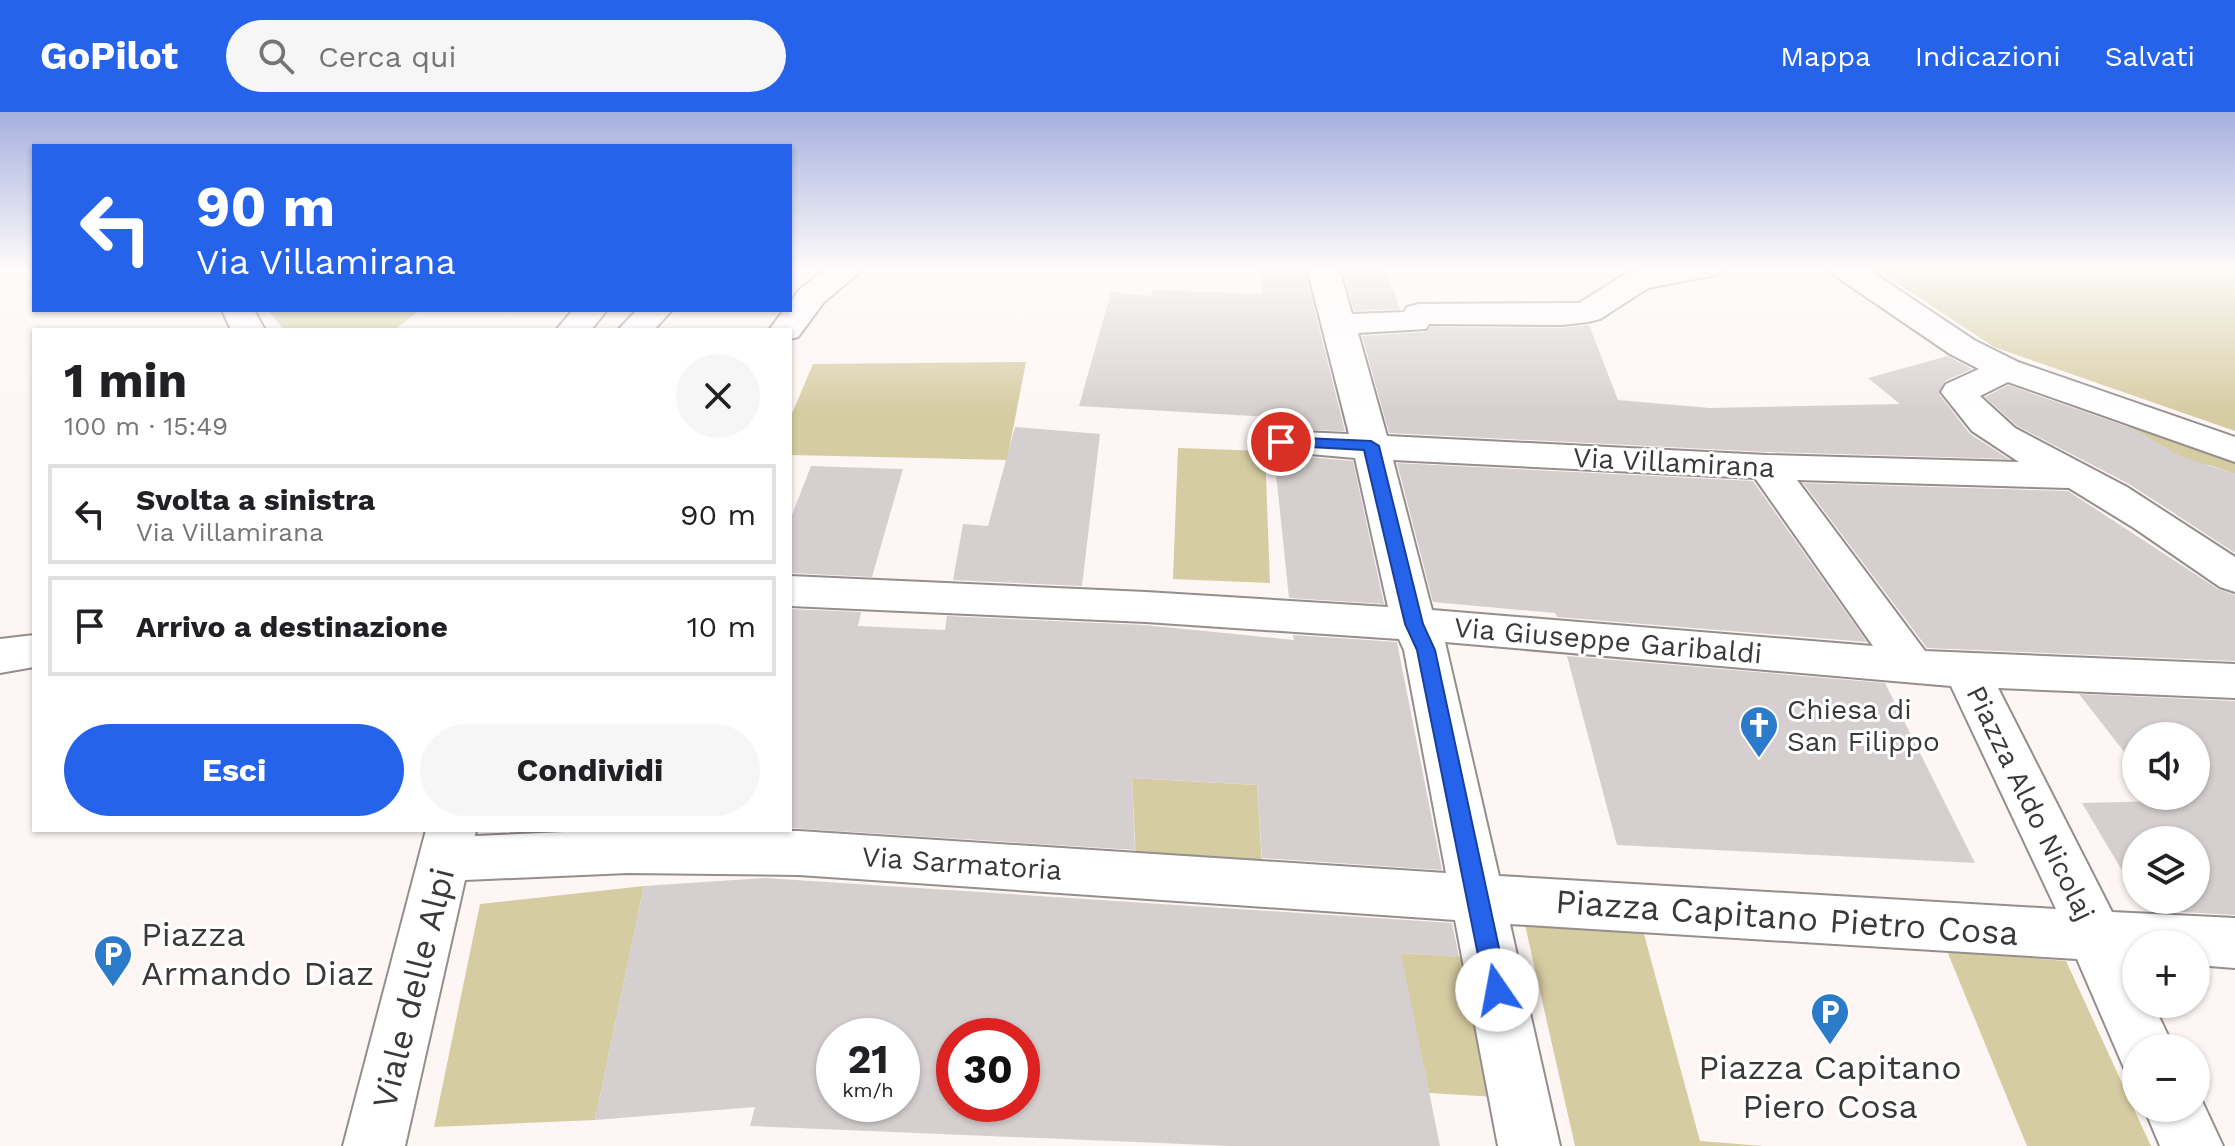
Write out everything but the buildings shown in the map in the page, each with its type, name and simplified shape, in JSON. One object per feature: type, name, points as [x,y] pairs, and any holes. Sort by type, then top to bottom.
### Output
[{"type":"street","points":[[1335,316],[1371,446],[1414,624],[1426,650],[1529,1146]]},
{"type":"street","points":[[1337,324],[1414,322],[1418,316]]},
{"type":"street","points":[[1916,316],[1962,347],[2006,369],[2235,450]]},
{"type":"street","points":[[2006,369],[1959,392],[1969,411],[2016,444],[2092,484],[2235,577]]},
{"type":"street","name":"Via Villamirana","points":[[1276,442],[1767,467],[2072,476]]},
{"type":"street","points":[[1767,467],[1912,667]]},
{"type":"street","name":"Via Giuseppe Garibaldi","points":[[792,591],[1146,607],[1414,624],[1912,667],[2235,681]]},
{"type":"street","points":[[0,656],[32,651]]},
{"type":"street","name":"Piazza Aldo Nicolaj","points":[[1966,669],[2096,936],[2113,982],[2138,1034]]},
{"type":"street","name":"Via Sarmatoria","points":[[449,845],[799,853],[1478,896]]},
{"type":"street","name":"Viale delle Alpi","points":[[374,1146],[449,845]]},
{"type":"street","name":"Piazza Capitano Pietro Cosa","points":[[1478,896],[1712,914],[2235,943]]},
{"type":"street","points":[[2181,1122],[2192,1146]]},
{"type":"shaded area","points":[[273,316],[412,316],[397,328],[282,328]]},
{"type":"shaded area","points":[[1947,316],[2235,316],[2235,431],[1994,347]]},
{"type":"shaded area","points":[[1026,362],[1007,460],[792,455],[792,413],[813,364]]},
{"type":"shaded area","points":[[2120,422],[2235,462],[2235,474],[2209,465],[2190,492],[2145,436]]},
{"type":"shaded area","points":[[1178,448],[1265,451],[1270,583],[1173,579]]},
{"type":"shaded area","points":[[1132,778],[1257,785],[1262,864],[1136,863]]},
{"type":"shaded area","points":[[644,886],[595,1120],[434,1127],[480,904]]},
{"type":"shaded area","points":[[1523,916],[1641,923],[1700,1141],[1763,1146],[1575,1146]]},
{"type":"shaded area","points":[[1947,951],[2066,961],[2122,1083],[2122,1122],[2140,1122],[2151,1146],[2027,1146]]},
{"type":"shaded area","points":[[1400,953],[1464,957],[1496,1097],[1429,1093]]},
{"type":"place","name":"Chiesa di San Filippo","points":[[1759,759]]},
{"type":"place","name":"Piazza Armando Diaz","points":[[113,988]]},
{"type":"place","name":"Piazza Capitano Piero Cosa","points":[[1830,1046]]},
{"type":"route","points":[[1281,442],[1371,446],[1414,624],[1426,650],[1497,990]]}]
